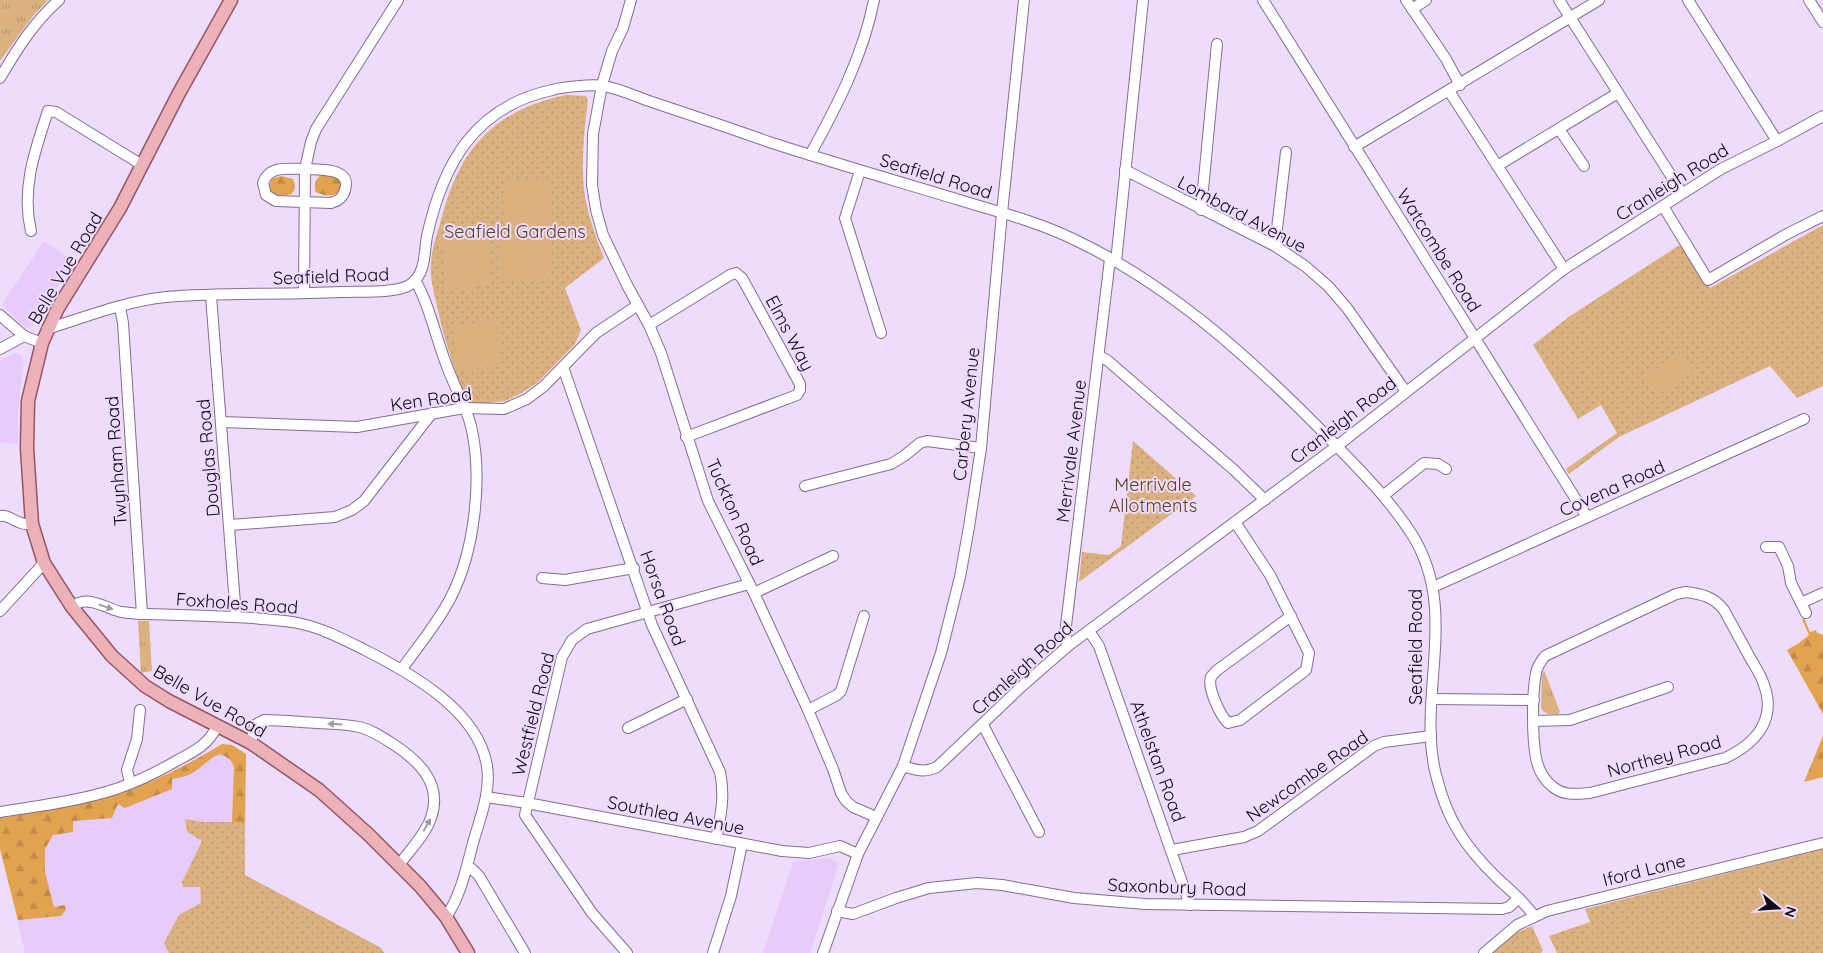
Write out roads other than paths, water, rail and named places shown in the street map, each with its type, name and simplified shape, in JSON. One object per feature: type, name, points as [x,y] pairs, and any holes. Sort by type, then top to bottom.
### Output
[{"type":"main road","name":"Belle Vue Road","points":[[231,0],[179,93],[120,208],[58,308],[42,342],[28,401],[27,448],[32,524],[44,563],[72,607],[112,656],[132,675],[169,701],[251,743],[319,790],[368,834],[420,886],[446,917],[468,953]]},
{"type":"street","points":[[0,78],[29,32],[45,12],[59,0]]},
{"type":"street","points":[[304,294],[305,169],[310,142],[316,129],[398,0]]},
{"type":"street","name":"Tuckton Road","points":[[631,0],[623,28],[612,51],[602,85],[593,134],[592,185],[603,235],[608,249],[649,324],[672,386],[686,437],[708,501],[808,710],[846,801],[853,808],[876,817]]},
{"type":"street","points":[[810,155],[850,78],[874,0]]},
{"type":"street","name":"Carbery Avenue","points":[[876,817],[903,766],[931,688],[951,614],[969,527],[981,448],[1002,213],[1024,0]]},
{"type":"street","name":"Merrivale Avenue","points":[[1068,646],[1065,634],[1099,356],[1125,170],[1143,0]]},
{"type":"street","name":"Watcombe Road","points":[[1263,0],[1588,517]]},
{"type":"street","points":[[1406,0],[1446,59],[1460,85]]},
{"type":"street","points":[[1412,9],[1426,0]]},
{"type":"street","points":[[1559,0],[1682,193]]},
{"type":"street","points":[[1354,147],[1599,0]]},
{"type":"street","points":[[1688,0],[1777,141]]},
{"type":"street","points":[[1809,0],[1823,22]]},
{"type":"street","points":[[1201,210],[1217,44]]},
{"type":"street","name":"Seafield Road","points":[[47,329],[120,306],[163,298],[304,294],[400,289],[409,286],[421,273],[432,215],[445,177],[452,163],[490,116],[521,100],[554,89],[602,85],[810,155],[1002,213],[1069,237],[1113,260],[1162,291],[1240,353],[1337,446],[1384,496],[1420,546],[1429,569],[1435,611],[1436,650],[1431,736],[1432,754],[1437,778],[1451,821],[1472,851],[1519,898],[1534,916]]},
{"type":"street","points":[[1449,91],[1564,269]]},
{"type":"street","points":[[1497,166],[1618,93]]},
{"type":"street","points":[[32,231],[27,207],[27,184],[48,110],[56,112],[142,165]]},
{"type":"street","name":"Cranleigh Road","points":[[903,766],[922,771],[929,771],[937,767],[1021,687],[1068,646],[1337,446],[1564,269],[1721,168],[1823,116]]},
{"type":"street","points":[[1559,129],[1584,166]]},
{"type":"street","points":[[1275,246],[1286,152]]},
{"type":"street","points":[[305,169],[336,171],[342,174],[346,187],[338,201],[331,203],[305,202],[276,201],[269,198],[263,190],[265,178],[273,170],[305,169]]},
{"type":"street","points":[[860,170],[845,218],[881,333]]},
{"type":"street","name":"Lombard Avenue","points":[[1125,170],[1275,246],[1305,266],[1328,286],[1347,308],[1406,392]]},
{"type":"street","points":[[1662,206],[1708,280],[1785,235],[1823,216]]},
{"type":"street","name":"Elms Way","points":[[649,324],[736,273],[742,278],[800,384],[800,390],[797,395],[686,437]]},
{"type":"street","points":[[402,669],[452,596],[459,579],[469,541],[475,497],[473,436],[464,408],[448,370],[423,294],[415,280]]},
{"type":"street","name":"Douglas Road","points":[[211,296],[236,617]]},
{"type":"street","name":"Ken Road","points":[[222,422],[352,427],[464,408],[504,409],[527,399],[544,386],[596,333],[638,305]]},
{"type":"street","name":"Twynham Road","points":[[120,306],[123,323],[142,614]]},
{"type":"street","points":[[0,315],[24,336],[42,342]]},
{"type":"street","points":[[0,349],[24,336]]},
{"type":"street","points":[[1099,356],[1107,360],[1234,470],[1265,500]]},
{"type":"street","name":"Horsa Road","points":[[563,367],[648,613],[720,772],[723,785],[722,813],[716,839]]},
{"type":"street","points":[[230,525],[335,517],[352,510],[364,500],[432,413]]},
{"type":"street","name":"Covena Road","points":[[1433,587],[1804,419]]},
{"type":"street","points":[[805,486],[891,464],[920,443],[927,441],[981,448]]},
{"type":"street","points":[[1384,496],[1424,463],[1438,464],[1446,469]]},
{"type":"street","points":[[0,516],[7,515],[20,524],[32,524]]},
{"type":"street","points":[[1235,522],[1270,575],[1309,653],[1306,670],[1240,720],[1228,723],[1220,714],[1211,687],[1211,678],[1216,671],[1290,616]]},
{"type":"street","points":[[1766,547],[1779,542],[1788,566],[1791,583],[1806,613]]},
{"type":"street","name":"Westfield Road","points":[[527,803],[562,657],[577,636],[587,630],[648,613],[751,589],[833,556]]},
{"type":"street","points":[[0,611],[44,563]]},
{"type":"street","points":[[542,578],[565,580],[634,568]]},
{"type":"street","name":"Northey Road","points":[[1686,592],[1709,597],[1724,610],[1764,684],[1768,698],[1767,712],[1761,730],[1753,741],[1738,753],[1694,767],[1582,794],[1562,792],[1552,787],[1541,774],[1536,758],[1534,700],[1536,672],[1545,656],[1676,594],[1686,592]]},
{"type":"street","points":[[1801,603],[1823,593]]},
{"type":"street","name":"Foxholes Road","points":[[72,607],[77,602],[89,601],[123,612],[142,614],[236,617],[287,621],[315,628],[402,669],[442,698],[455,710],[475,735],[486,764],[488,779],[486,797],[467,868],[456,903],[446,917]]},
{"type":"street","points":[[808,710],[841,691],[864,616]]},
{"type":"street","name":"Athelstan Road","points":[[1089,631],[1099,646],[1190,905]]},
{"type":"street","points":[[1534,721],[1570,720],[1668,687]]},
{"type":"street","points":[[628,728],[687,699]]},
{"type":"street","points":[[1433,699],[1534,700]]},
{"type":"street","points":[[130,783],[127,770],[137,739],[140,710]]},
{"type":"street","points":[[251,743],[256,725],[264,720],[344,725],[374,732],[410,754],[424,768],[429,777],[434,809],[431,820],[420,838],[398,865]]},
{"type":"street","points":[[982,725],[1039,832]]},
{"type":"street","points":[[0,812],[117,789],[165,768],[201,748],[213,735],[217,726]]},
{"type":"street","name":"Newcombe Road","points":[[1172,850],[1244,837],[1258,831],[1374,746],[1384,742],[1431,736]]},
{"type":"street","name":"Southlea Avenue","points":[[486,797],[527,803],[742,844],[809,853],[840,846],[858,854]]},
{"type":"street","points":[[527,803],[525,815],[592,913],[627,953]]},
{"type":"street","points":[[823,953],[858,854],[876,817]]},
{"type":"street","name":"Iford Lane","points":[[1484,953],[1517,925],[1534,916],[1634,889],[1823,843]]},
{"type":"street","points":[[713,953],[732,896],[742,844]]},
{"type":"street","points":[[467,868],[472,869],[479,876],[524,953]]},
{"type":"street","name":"Saxonbury Road","points":[[837,911],[853,914],[929,888],[977,883],[1002,885],[1074,898],[1144,904],[1502,909],[1509,907],[1519,898]]},
{"type":"park label","name":"Seafield Gardens","points":[[515,231]]},
{"type":"park label","name":"Merrivale Allotments","points":[[1153,494]]}]
